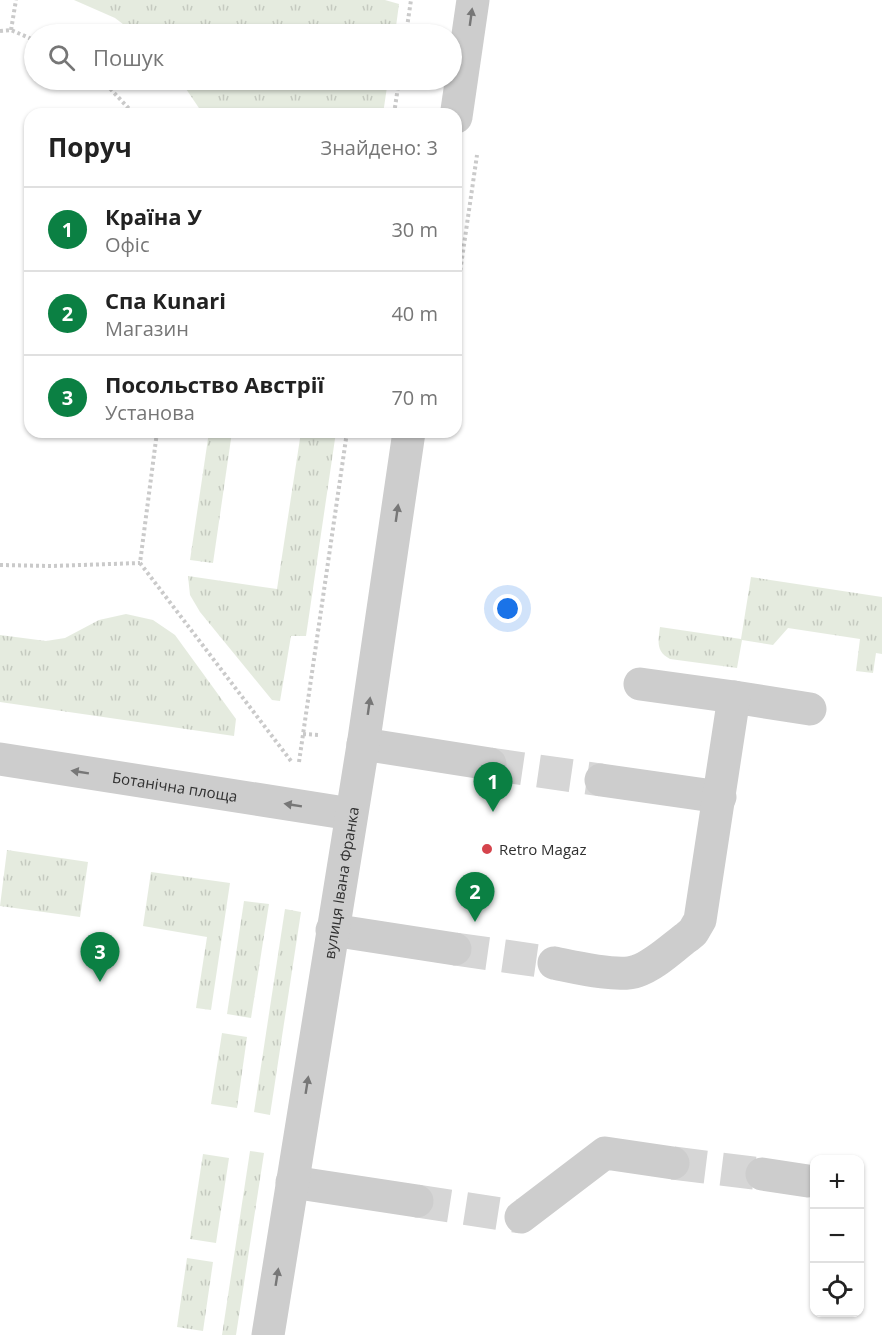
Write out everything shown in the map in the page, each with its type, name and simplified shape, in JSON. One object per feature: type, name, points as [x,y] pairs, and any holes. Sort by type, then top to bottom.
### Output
[{"type":"street","points":[[462,76],[473,0]]},
{"type":"street","points":[[457,108],[460,90]]},
{"type":"street","name":"вулиця Івана Франка","points":[[268,1335],[363,744],[408,438]]},
{"type":"street","points":[[640,684],[810,708]]},
{"type":"street","points":[[554,963],[633,973],[647,966],[693,932],[702,913],[734,697]]},
{"type":"street","points":[[363,744],[490,764]]},
{"type":"street","name":"Ботанічна площа","points":[[0,759],[351,814]]},
{"type":"street","points":[[601,780],[720,796]]},
{"type":"street","points":[[332,930],[455,949]]},
{"type":"street","points":[[521,1217],[605,1153],[673,1163]]},
{"type":"street","points":[[762,1174],[808,1181]]},
{"type":"street","points":[[292,1182],[417,1201]]},
{"type":"path","points":[[11,30],[16,0]]},
{"type":"path","points":[[407,24],[411,0]]},
{"type":"path","points":[[0,31],[11,30],[24,36]]},
{"type":"path","points":[[111,90],[128,108]]},
{"type":"path","points":[[395,108],[398,90]]},
{"type":"path","points":[[156,438],[140,563],[298,770],[346,438]]},
{"type":"path","points":[[0,565],[140,563]]},
{"type":"green space","points":[[74,0],[385,0],[399,4],[396,24],[123,24],[115,18]]},
{"type":"green space","points":[[187,90],[387,90],[384,108],[199,108]]},
{"type":"green space","points":[[208,438],[231,438],[213,563],[190,560]]},
{"type":"green space","points":[[300,438],[335,438],[306,636],[291,636],[280,701],[272,700],[200,612],[190,595],[188,576],[277,589]]},
{"type":"green space","points":[[751,577],[882,597],[882,654],[876,653],[873,673],[856,671],[860,639],[788,628],[773,645],[742,640],[737,668],[670,659],[662,653],[659,642],[660,627],[741,639]]},
{"type":"green space","points":[[126,614],[153,620],[175,635],[236,719],[234,736],[0,702],[0,635],[46,641],[65,638],[99,620]]},
{"type":"green space","points":[[7,850],[88,862],[80,917],[0,906]]},
{"type":"green space","points":[[151,872],[230,883],[211,1010],[196,1008],[207,937],[143,926]]},
{"type":"green space","points":[[244,901],[269,904],[251,1018],[227,1014]]},
{"type":"green space","points":[[285,909],[301,912],[270,1115],[254,1112]]},
{"type":"green space","points":[[222,1033],[247,1037],[237,1108],[211,1104]]},
{"type":"green space","points":[[250,1151],[264,1153],[236,1335],[222,1335]]},
{"type":"green space","points":[[203,1154],[229,1158],[216,1243],[190,1239]]},
{"type":"green space","points":[[187,1258],[213,1262],[203,1331],[177,1327]]},
{"type":"tunnel","points":[[490,764],[601,780]]},
{"type":"tunnel","points":[[455,949],[554,963]]},
{"type":"tunnel","points":[[673,1163],[762,1174]]},
{"type":"tunnel","points":[[417,1201],[521,1217]]},
{"type":"place","name":"Країна У","points":[[493,812]]},
{"type":"place","name":"Retro Magaz","points":[[487,849]]},
{"type":"place","name":"Спа Kunari","points":[[475,922]]},
{"type":"place","name":"Посольство Австрії","points":[[100,982]]}]
